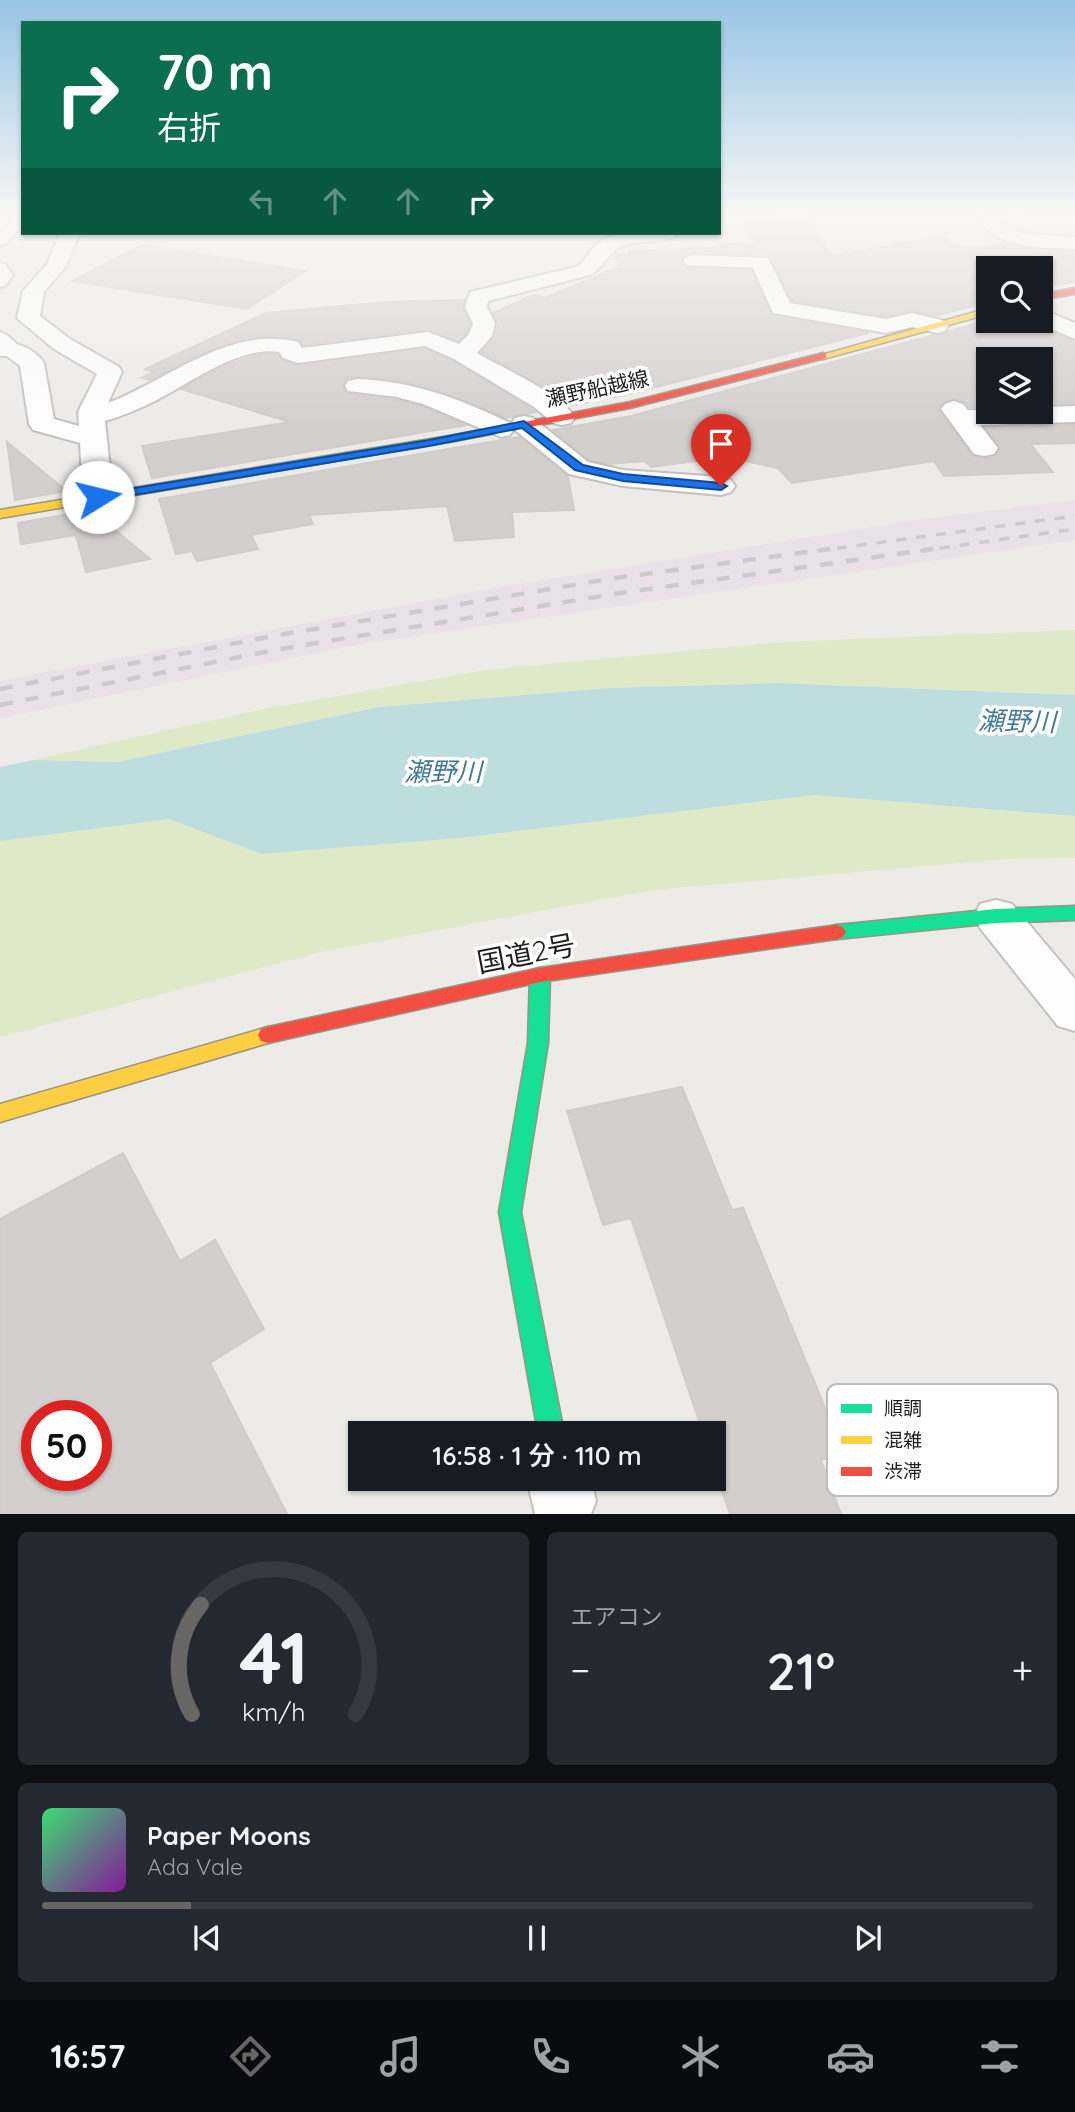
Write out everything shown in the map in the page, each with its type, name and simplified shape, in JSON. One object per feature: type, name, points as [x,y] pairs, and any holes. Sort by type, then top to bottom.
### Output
[{"type":"main road","points":[[1053,295],[1075,291]]},
{"type":"main road","name":"瀬野船越線","points":[[0,514],[630,405],[976,315]]},
{"type":"main road","name":"国道2号","points":[[0,1113],[281,1031],[540,975],[823,933],[996,916],[1075,913]]},
{"type":"main road","points":[[540,975],[538,1043],[510,1212],[549,1421]]},
{"type":"street","points":[[40,284],[34,291],[28,318],[62,344],[110,372],[91,412],[98,497]]},
{"type":"street","points":[[462,354],[480,336],[484,323],[476,307],[478,297],[532,284]]},
{"type":"street","points":[[771,284],[782,308],[886,326],[912,320],[936,326]]},
{"type":"street","points":[[1053,322],[1075,332]]},
{"type":"street","points":[[4,345],[32,363],[42,424],[93,428],[146,396],[226,355],[258,345],[279,343],[290,347],[291,353],[298,356],[428,339],[462,354],[543,402],[562,417]]},
{"type":"street","points":[[357,386],[393,387],[431,397],[512,427],[579,468],[623,478],[721,486]]},
{"type":"street","points":[[984,449],[957,414],[1075,414]]},
{"type":"street","points":[[996,916],[1075,1012]]},
{"type":"shaded area","points":[[1075,500],[1075,540],[361,644],[0,718],[0,681],[506,586],[923,519]]},
{"type":"green space","points":[[1075,630],[1075,695],[777,683],[609,688],[379,707],[117,762],[33,760],[264,709],[485,670],[784,642]]},
{"type":"green space","points":[[814,795],[1075,816],[1075,858],[1005,859],[653,890],[321,952],[0,1037],[0,841],[3,840],[169,819],[261,854],[460,838]]},
{"type":"water","name":"瀬野川","points":[[777,683],[1075,695],[1075,816],[814,795],[460,838],[261,854],[169,819],[0,841],[0,767],[33,760],[117,762],[379,707],[609,688]]},
{"type":"building","points":[[89,284],[286,284],[247,309]]},
{"type":"building","points":[[579,284],[757,284],[773,316],[868,333],[629,394],[569,406],[545,387],[481,352],[495,337],[498,324],[493,313],[533,295],[545,298]]},
{"type":"building","points":[[783,284],[976,284],[976,305],[934,316],[911,310],[886,316],[792,301]]},
{"type":"building","points":[[464,300],[463,308],[470,323],[467,333],[458,341],[428,329],[303,345],[298,339],[273,336],[248,338],[199,355],[150,380],[141,378],[154,372],[145,369],[266,313],[386,302]]},
{"type":"building","points":[[976,324],[976,333],[1053,331],[1075,342],[1075,403],[1053,404],[1053,347],[976,347],[976,407],[953,399],[943,402],[939,411],[972,456],[983,459],[995,457],[1001,448],[985,427],[1075,425],[1075,443],[1030,444],[1053,472],[944,476],[934,461],[792,483],[778,468],[725,457],[651,467],[645,461],[608,464],[589,460],[553,430],[631,416]]},
{"type":"building","points":[[425,349],[453,361],[536,412],[505,418],[437,390],[398,381],[356,376],[347,378],[343,385],[348,394],[422,406],[466,425],[152,478],[142,446],[290,422],[181,389],[216,370],[264,354],[278,355],[282,360],[298,366]]},
{"type":"building","points":[[519,437],[568,476],[574,510],[512,512],[514,537],[455,541],[447,506],[309,515],[313,524],[251,535],[258,549],[197,561],[192,551],[176,554],[159,499]]},
{"type":"building","points":[[7,442],[64,489],[67,491],[15,500]]},
{"type":"building","points":[[91,510],[150,559],[86,572],[76,535],[21,544],[18,523]]},
{"type":"building","points":[[682,1087],[732,1210],[743,1208],[827,1413],[827,1458],[821,1460],[827,1476],[827,1496],[834,1496],[841,1514],[730,1514],[722,1491],[726,1491],[726,1421],[699,1421],[631,1218],[603,1225],[567,1111]]},
{"type":"building","points":[[123,1153],[180,1261],[215,1240],[264,1329],[210,1363],[287,1514],[0,1514],[0,1219]]},
{"type":"railway","points":[[817,551],[1075,516]]},
{"type":"railway","points":[[920,551],[1075,529]]},
{"type":"railway","points":[[0,689],[273,636],[615,578],[830,549]]},
{"type":"railway","points":[[0,705],[280,649],[620,593],[933,549]]},
{"type":"traffic: fast","points":[[837,932],[996,916],[1075,913]]},
{"type":"traffic: fast","points":[[540,975],[538,1043],[510,1212],[549,1421]]},
{"type":"traffic: slow","points":[[823,356],[976,315]]},
{"type":"traffic: slow","points":[[0,514],[449,439]]},
{"type":"traffic: slow","points":[[0,1113],[268,1035]]},
{"type":"traffic: jam","points":[[1053,295],[1075,291]]},
{"type":"traffic: jam","points":[[449,439],[630,405],[823,356]]},
{"type":"traffic: jam","points":[[268,1035],[540,975],[837,932]]},
{"type":"route","points":[[98,497],[429,443],[524,424],[579,468],[623,478],[721,486]]}]
